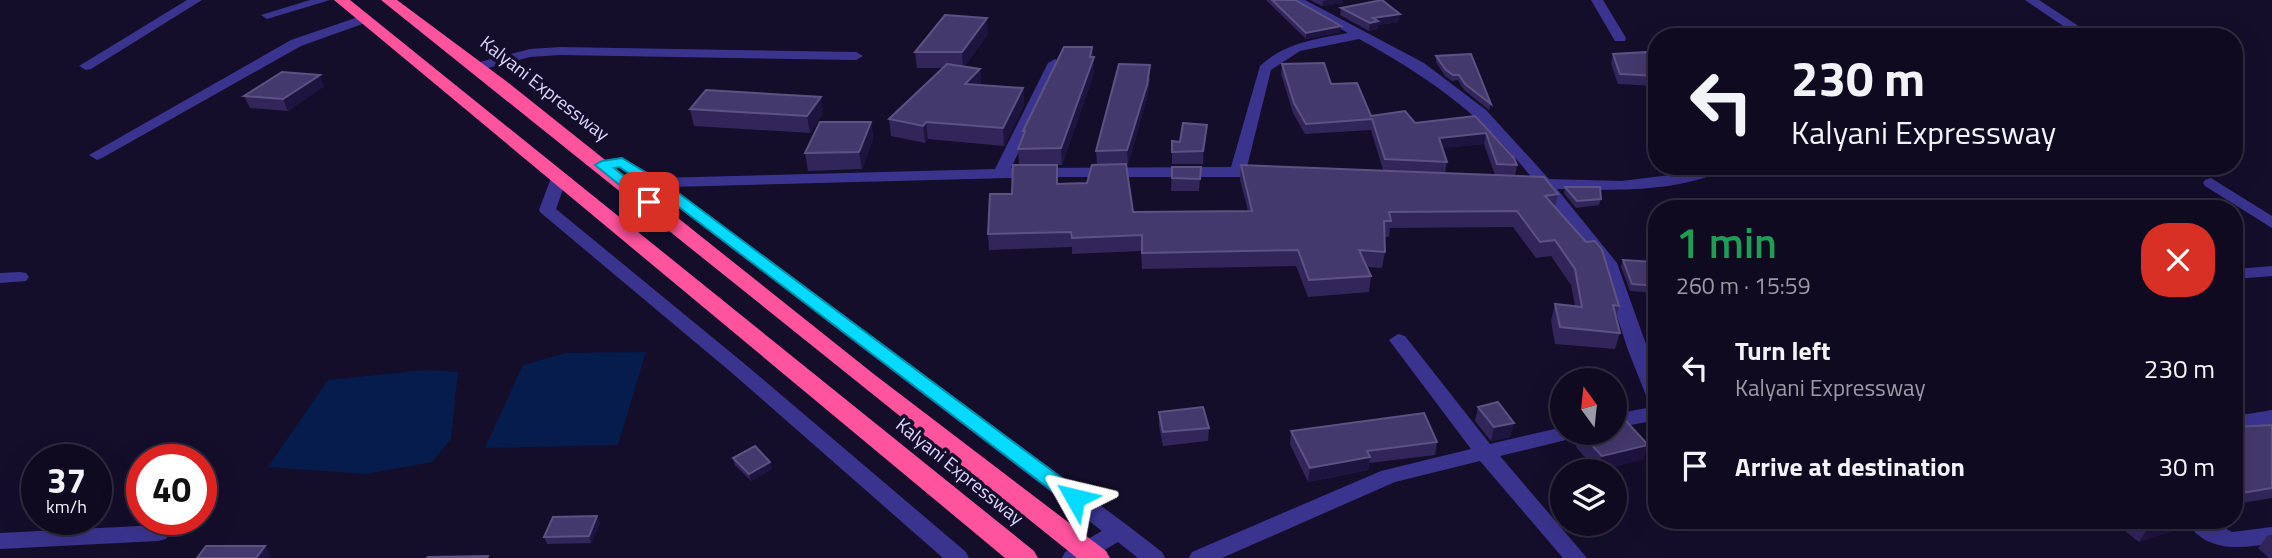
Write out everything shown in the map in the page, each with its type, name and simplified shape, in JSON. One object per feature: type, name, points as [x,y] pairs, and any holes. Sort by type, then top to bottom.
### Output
[{"type":"highway","name":"Kalyani Expressway","points":[[341,0],[1021,555]]},
{"type":"highway","name":"Kalyani Expressway","points":[[388,0],[602,165],[867,380],[1096,558]]},
{"type":"street","points":[[86,66],[196,0]]},
{"type":"street","points":[[267,15],[324,0]]},
{"type":"street","points":[[1296,0],[1419,66],[1481,113],[1524,158],[1608,263],[1648,376]]},
{"type":"street","points":[[1597,0],[1620,38]]},
{"type":"street","points":[[2031,0],[2075,28]]},
{"type":"street","points":[[1319,13],[1342,8]]},
{"type":"street","points":[[97,155],[296,43],[364,19]]},
{"type":"street","points":[[1238,171],[1265,69],[1272,60],[1292,50],[1359,35]]},
{"type":"street","points":[[477,67],[530,53],[560,51],[856,56]]},
{"type":"street","points":[[1001,173],[1055,63]]},
{"type":"street","points":[[602,165],[622,162],[655,183],[1154,558]]},
{"type":"street","points":[[655,183],[1001,173],[1277,172]]},
{"type":"street","points":[[1516,182],[1621,186],[1704,175]]},
{"type":"street","points":[[559,178],[547,209],[958,558]]},
{"type":"street","points":[[2211,183],[2237,200]]},
{"type":"street","points":[[2243,204],[2272,223]]},
{"type":"street","points":[[2243,273],[2272,271]]},
{"type":"street","points":[[0,278],[20,277]]},
{"type":"street","points":[[1398,340],[1485,453],[1576,558]]},
{"type":"street","points":[[1628,419],[1648,415]]},
{"type":"street","points":[[2243,422],[2272,417]]},
{"type":"street","points":[[1200,558],[1389,476],[1550,437]]},
{"type":"street","points":[[2209,529],[2223,540],[2272,536]]},
{"type":"street","points":[[1073,558],[1119,531]]},
{"type":"street","points":[[0,541],[126,535]]},
{"type":"water","points":[[646,352],[618,445],[485,448],[523,365],[566,353]]},
{"type":"water","points":[[425,370],[458,372],[451,439],[432,462],[366,474],[268,467],[328,380]]},
{"type":"building","points":[[1272,0],[1295,0],[1341,26],[1306,33]]},
{"type":"building","points":[[1382,0],[1400,14],[1373,18],[1378,21],[1370,23],[1341,8]]},
{"type":"building","points":[[945,15],[987,18],[962,52],[915,52]]},
{"type":"building","points":[[1064,47],[1092,47],[1090,57],[1094,57],[1061,148],[1018,149],[1023,131]]},
{"type":"building","points":[[1646,52],[1648,76],[1620,74],[1613,54]]},
{"type":"building","points":[[1471,54],[1491,104],[1465,84],[1459,75],[1453,75],[1446,70],[1436,56]]},
{"type":"building","points":[[1324,63],[1331,84],[1357,83],[1371,116],[1405,111],[1415,123],[1475,116],[1514,158],[1517,165],[1497,164],[1486,133],[1439,138],[1447,162],[1385,159],[1372,119],[1306,124],[1294,103],[1282,64]]},
{"type":"building","points":[[947,64],[980,69],[965,84],[1023,88],[1003,128],[926,122],[923,126],[889,119]]},
{"type":"building","points":[[1119,64],[1150,65],[1147,85],[1127,150],[1096,151]]},
{"type":"building","points":[[282,72],[320,75],[283,99],[244,96]]},
{"type":"building","points":[[706,90],[821,97],[807,116],[690,109]]},
{"type":"building","points":[[820,122],[871,122],[859,152],[805,153]]},
{"type":"building","points":[[1183,123],[1207,125],[1203,151],[1172,152],[1172,141],[1180,142]]},
{"type":"building","points":[[1126,164],[1133,212],[1252,211],[1241,165],[1544,177],[1558,194],[1545,196],[1586,242],[1595,241],[1602,250],[1619,306],[1613,305],[1620,333],[1560,327],[1555,304],[1582,307],[1575,269],[1555,240],[1540,242],[1517,211],[1389,212],[1391,221],[1384,221],[1385,252],[1359,250],[1371,276],[1309,280],[1298,250],[1142,253],[1142,235],[1072,238],[1071,232],[988,234],[990,194],[1012,194],[1013,165],[1057,165],[1057,184],[1087,183],[1092,165]]},
{"type":"building","points":[[1172,167],[1201,167],[1200,179],[1172,178]]},
{"type":"building","points":[[1565,187],[1600,187],[1601,199],[1577,201]]},
{"type":"building","points":[[1623,260],[1648,262],[1648,285],[1632,284]]},
{"type":"building","points":[[1498,402],[1514,423],[1494,427],[1478,407]]},
{"type":"building","points":[[1203,407],[1209,428],[1163,432],[1159,412]]},
{"type":"building","points":[[1424,413],[1437,442],[1367,451],[1370,457],[1310,468],[1291,431]]},
{"type":"building","points":[[1628,423],[1648,445],[1602,456],[1591,445],[1627,445]]},
{"type":"building","points":[[2272,425],[2272,488],[2243,493],[2243,427]]},
{"type":"building","points":[[755,446],[770,462],[749,474],[733,458]]},
{"type":"building","points":[[597,516],[589,536],[544,537],[553,517]]},
{"type":"building","points":[[206,546],[265,546],[256,558],[197,558]]},
{"type":"building","points":[[488,556],[487,558],[427,558],[428,557]]},
{"type":"route","points":[[649,202],[602,165],[622,162],[668,192],[1075,498]]}]
